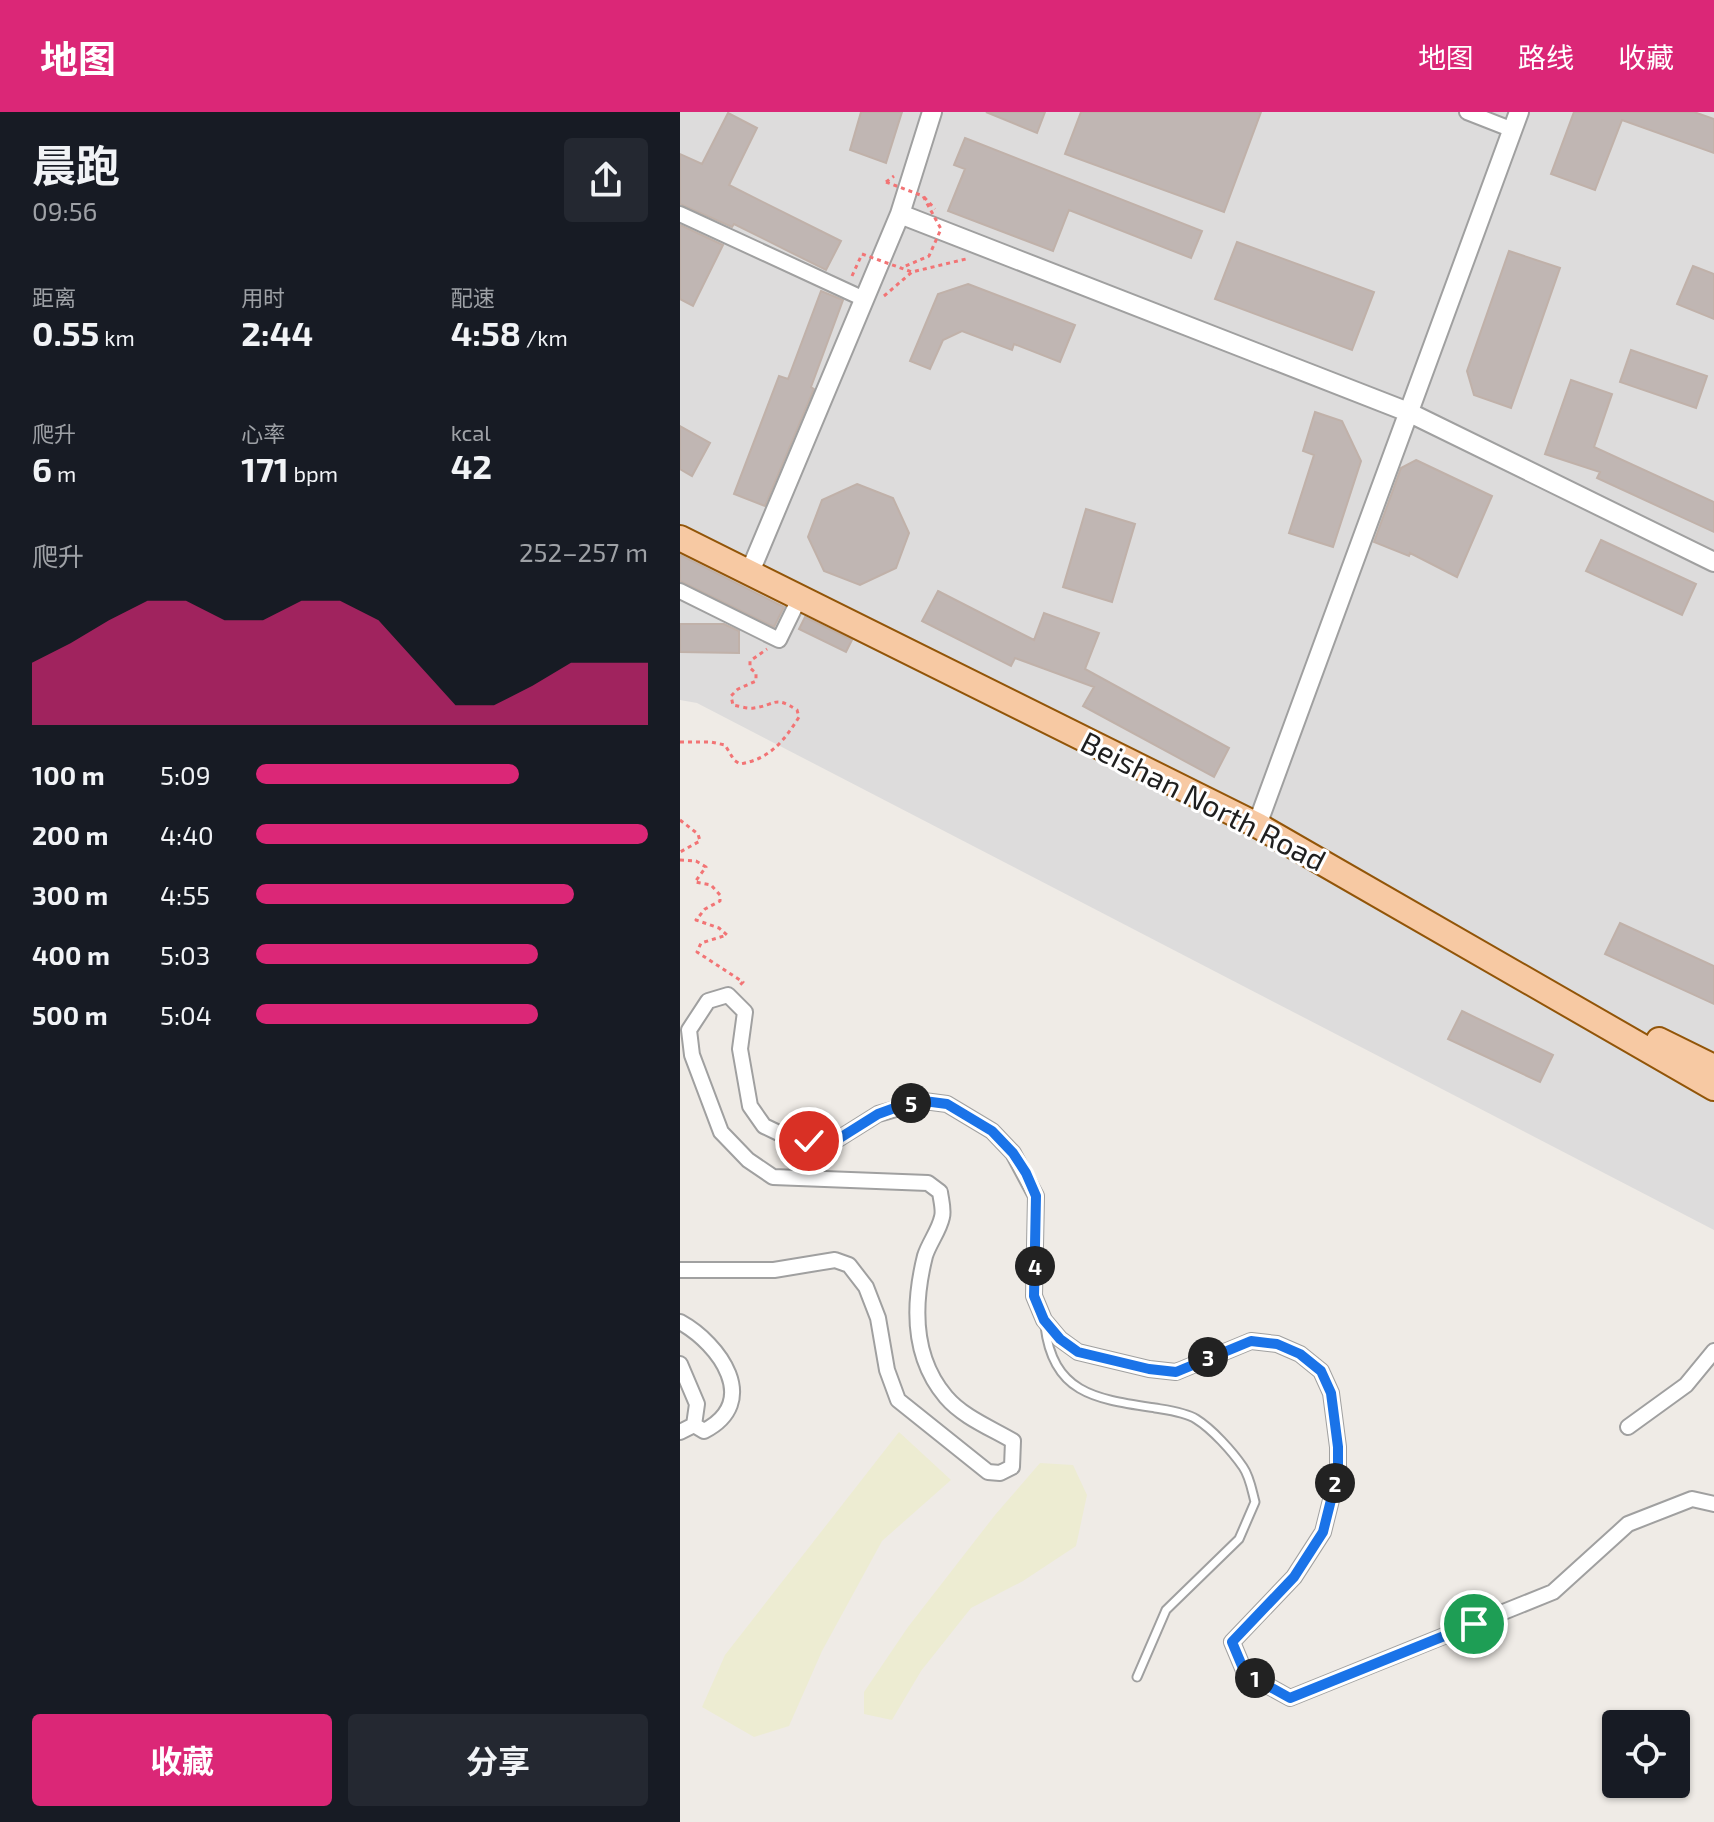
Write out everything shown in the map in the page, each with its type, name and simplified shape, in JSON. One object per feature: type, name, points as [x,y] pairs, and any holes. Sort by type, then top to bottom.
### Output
[{"type":"main road","name":"Beishan North Road","points":[[680,520],[799,599],[1260,817],[1714,1088]]},
{"type":"main road","name":"Beishan North Road","points":[[680,538],[752,567],[1260,817],[1603,1012],[1714,1067]]},
{"type":"street","points":[[752,567],[900,214],[932,112]]},
{"type":"street","points":[[1467,112],[1513,130]]},
{"type":"street","points":[[1260,817],[1519,112]]},
{"type":"street","points":[[680,214],[864,299]]},
{"type":"street","points":[[900,214],[1408,412],[1714,561]]},
{"type":"street","points":[[680,591],[779,640],[799,599]]},
{"type":"street","points":[[680,1270],[774,1270],[835,1260],[849,1265],[866,1287],[878,1318],[887,1370],[898,1400],[988,1472],[1000,1473],[1012,1467],[1013,1441],[969,1416],[947,1398],[933,1379],[916,1327],[926,1254],[943,1216],[940,1192],[928,1183],[773,1177],[748,1160],[721,1132],[692,1055],[689,1030],[708,1001],[728,995],[745,1012],[740,1049],[750,1106],[764,1126],[785,1136],[809,1141],[835,1141],[878,1114],[924,1101],[947,1104],[992,1131],[1013,1153],[1036,1196],[1034,1296],[1044,1320],[1060,1339],[1078,1352],[1149,1369],[1176,1372],[1251,1341],[1277,1344],[1300,1354],[1321,1371],[1331,1393],[1338,1447],[1338,1472],[1323,1532],[1294,1577],[1232,1642],[1245,1673],[1290,1698],[1553,1592],[1628,1524],[1692,1499],[1714,1504]]},
{"type":"street","points":[[680,1322],[709,1344],[724,1364],[734,1386],[729,1409],[717,1425],[704,1431],[694,1425]]},
{"type":"street","points":[[1628,1427],[1686,1385],[1714,1351]]},
{"type":"street","points":[[680,1364],[697,1404],[694,1425]]},
{"type":"street","points":[[680,1432],[694,1425]]},
{"type":"lane","points":[[1044,1320],[1047,1345],[1056,1367],[1074,1388],[1195,1418],[1245,1469],[1255,1502],[1239,1539],[1166,1610],[1137,1677]]},
{"type":"path","points":[[886,182],[923,196],[941,229],[929,256],[901,268]]},
{"type":"path","points":[[846,290],[862,254],[912,272],[997,251]]},
{"type":"path","points":[[680,742],[725,745],[740,764],[760,760],[779,746],[799,717],[797,710],[777,700],[753,708],[733,705],[731,696],[738,689],[756,681],[750,661],[779,640]]},
{"type":"path","points":[[680,820],[698,834],[700,841],[680,852]]},
{"type":"path","points":[[680,860],[696,861],[706,867],[695,882],[711,885],[720,895],[720,901],[705,909],[696,920],[719,928],[727,935],[701,943],[697,952],[743,982],[728,995]]},
{"type":"shaded area","points":[[680,112],[1714,112],[1714,1230],[697,703],[680,700]]},
{"type":"shaded area","points":[[680,592],[735,624],[680,624]]},
{"type":"green space","points":[[899,1432],[951,1480],[882,1541],[822,1651],[789,1726],[754,1737],[702,1707],[725,1655]]},
{"type":"green space","points":[[1040,1463],[1073,1465],[1087,1495],[1076,1546],[1023,1581],[971,1608],[921,1671],[892,1720],[864,1714],[864,1692],[908,1627],[995,1515]]},
{"type":"building","points":[[861,112],[902,112],[886,163],[850,150]]},
{"type":"building","points":[[986,112],[1045,112],[1037,133]]},
{"type":"building","points":[[1081,112],[1261,112],[1224,212],[1065,154]]},
{"type":"building","points":[[1574,112],[1694,112],[1714,119],[1714,153],[1622,120],[1595,190],[1551,174]]},
{"type":"building","points":[[728,113],[757,128],[729,185],[841,241],[826,270],[734,224],[732,227],[680,204],[680,154],[702,164]]},
{"type":"building","points":[[965,138],[1202,231],[1191,258],[1069,210],[1053,251],[948,211],[965,169],[954,165]]},
{"type":"building","points":[[680,225],[723,245],[693,306],[680,299]]},
{"type":"building","points":[[1237,242],[1374,292],[1352,350],[1215,299]]},
{"type":"building","points":[[1509,251],[1560,268],[1511,408],[1474,395],[1467,371]]},
{"type":"building","points":[[1693,266],[1714,274],[1714,319],[1677,304]]},
{"type":"building","points":[[968,284],[1075,325],[1060,362],[1014,344],[1012,350],[962,331],[943,340],[930,369],[910,361],[938,294]]},
{"type":"building","points":[[821,291],[843,300],[811,387],[814,389],[765,506],[734,494],[779,376],[788,379]]},
{"type":"building","points":[[1631,350],[1707,376],[1696,408],[1620,382]]},
{"type":"building","points":[[1571,380],[1612,394],[1594,447],[1714,502],[1714,532],[1597,478],[1600,472],[1545,454]]},
{"type":"building","points":[[1315,412],[1342,421],[1361,461],[1333,547],[1289,533],[1314,455],[1303,451]]},
{"type":"building","points":[[680,426],[710,443],[692,476],[680,469]]},
{"type":"building","points":[[1416,460],[1492,496],[1457,577],[1410,553],[1409,556],[1374,542],[1401,468]]},
{"type":"building","points":[[857,484],[893,498],[909,533],[896,568],[860,585],[824,571],[808,537],[822,500]]},
{"type":"building","points":[[1086,509],[1135,524],[1112,602],[1063,587]]},
{"type":"building","points":[[1601,540],[1696,584],[1682,615],[1586,571]]},
{"type":"building","points":[[680,555],[784,607],[774,627],[680,581]]},
{"type":"building","points":[[938,591],[1034,640],[1044,613],[1099,633],[1085,669],[1229,748],[1214,777],[1083,706],[1094,687],[1015,658],[1011,666],[922,621]]},
{"type":"building","points":[[805,617],[852,640],[846,652],[799,629]]},
{"type":"building","points":[[680,624],[724,624],[739,631],[739,653],[680,652]]},
{"type":"building","points":[[1620,923],[1714,966],[1714,1004],[1605,954]]},
{"type":"building","points":[[1462,1011],[1553,1055],[1540,1082],[1448,1039]]},
{"type":"route","points":[[809,1141],[835,1141],[878,1114],[900,1106],[924,1101],[947,1104],[992,1131],[1013,1153],[1026,1173],[1036,1196],[1034,1296],[1044,1320],[1060,1339],[1078,1352],[1149,1369],[1176,1372],[1251,1341],[1277,1344],[1300,1354],[1321,1371],[1331,1393],[1338,1447],[1338,1472],[1323,1532],[1294,1577],[1232,1642],[1245,1673],[1290,1698],[1474,1624]]}]
